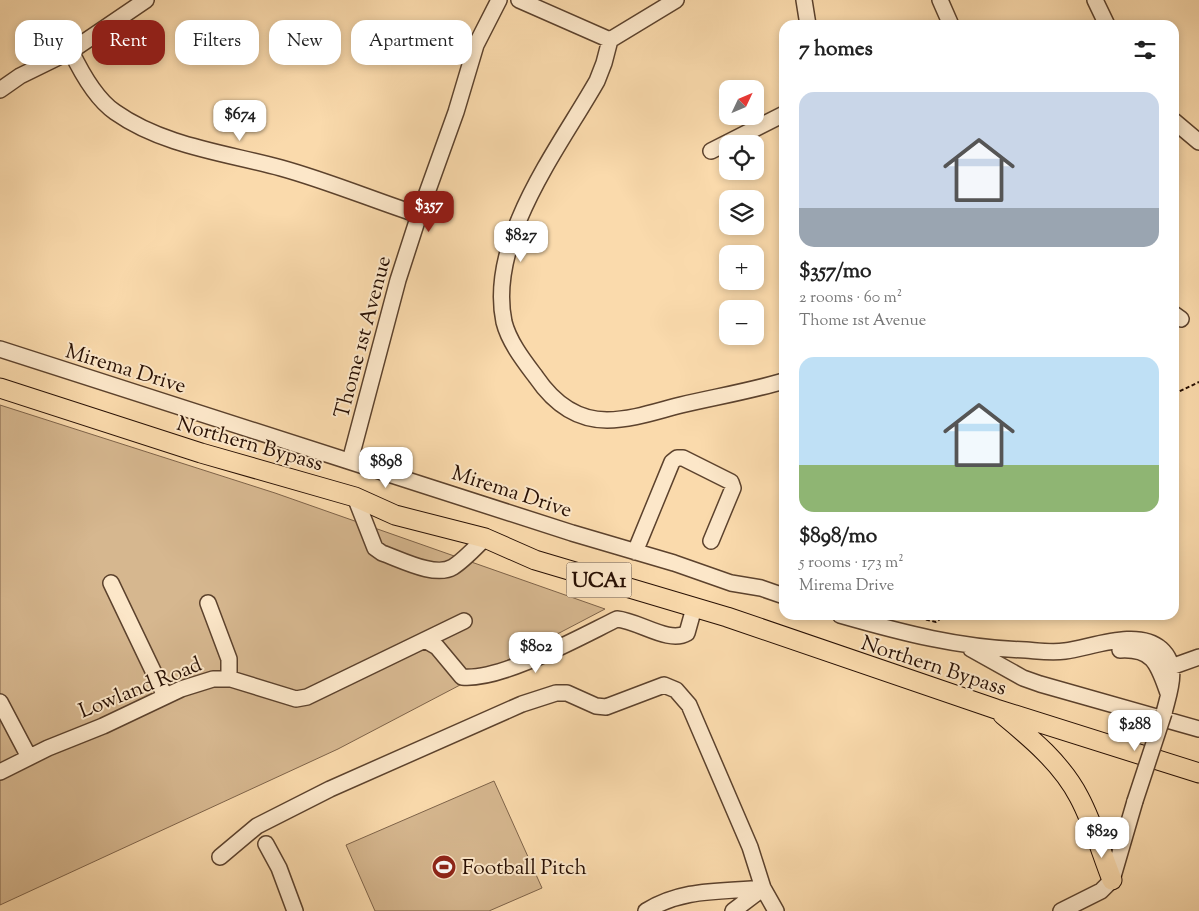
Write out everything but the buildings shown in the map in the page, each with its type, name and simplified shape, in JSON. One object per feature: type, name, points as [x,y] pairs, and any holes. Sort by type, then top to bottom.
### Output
[{"type":"main road","name":"Northern Bypass","points":[[0,388],[201,453],[355,497],[395,515],[485,538],[535,560],[727,617],[996,709],[1199,773]]},
{"type":"main road","points":[[996,709],[1025,733],[1068,779],[1086,811],[1112,880]]},
{"type":"street","points":[[82,43],[146,0]]},
{"type":"street","name":"Thome 1st Avenue","points":[[350,461],[398,280],[418,215],[456,112],[476,46],[499,0]]},
{"type":"street","points":[[520,0],[610,40]]},
{"type":"street","points":[[676,0],[610,40],[597,81],[550,157],[522,214],[502,279],[502,308],[508,333],[528,367],[557,403],[580,415],[594,418],[606,420],[637,416],[779,382]]},
{"type":"street","points":[[804,0],[807,20]]},
{"type":"street","points":[[940,0],[949,20]]},
{"type":"street","points":[[1095,0],[1104,20]]},
{"type":"street","points":[[0,90],[20,76],[42,65]]},
{"type":"street","points":[[79,65],[102,99],[113,111],[140,127],[204,148],[300,174],[418,215]]},
{"type":"street","points":[[711,151],[779,117]]},
{"type":"street","points":[[1179,125],[1199,142]]},
{"type":"street","name":"Mirema Drive","points":[[0,349],[731,583],[761,588],[779,594]]},
{"type":"street","points":[[634,552],[668,470],[677,458],[683,458],[732,482],[733,488],[711,541]]},
{"type":"street","points":[[355,497],[375,548],[382,553],[434,571],[444,571],[453,567],[485,538]]},
{"type":"street","points":[[110,582],[165,696]]},
{"type":"street","points":[[208,603],[229,659],[229,678]]},
{"type":"street","points":[[425,640],[438,647],[462,677],[473,678],[524,663],[617,619],[631,620],[667,636],[680,637],[687,633],[694,608]]},
{"type":"street","points":[[858,620],[916,636],[965,646],[1064,652],[1115,641],[1137,640],[1152,643],[1160,648],[1169,659],[1173,673],[1164,713],[1135,801],[1112,880],[1101,890],[1061,911]]},
{"type":"street","name":"Lowland Road","points":[[0,772],[165,696],[213,679],[229,678],[296,699],[306,697],[464,621]]},
{"type":"street","points":[[965,646],[1023,678],[1199,729]]},
{"type":"street","points":[[1064,652],[1066,654],[1078,654],[1138,650],[1152,658],[1156,663],[1168,693]]},
{"type":"street","points":[[1171,667],[1199,657]]},
{"type":"street","points":[[220,856],[257,826],[322,793],[522,704],[556,693],[567,693],[596,706],[606,706],[664,686],[676,690],[689,705],[750,847],[764,888],[776,911]]},
{"type":"street","points":[[0,702],[29,757]]},
{"type":"street","points":[[266,844],[279,868],[295,911]]},
{"type":"street","points":[[646,911],[661,902],[686,893],[764,888]]},
{"type":"street","points":[[733,911],[764,888]]},
{"type":"path","points":[[1179,392],[1199,382]]},
{"type":"shaded area","points":[[0,405],[275,493],[605,609],[338,749],[0,905]]},
{"type":"shaded area","name":"Football Pitch","points":[[494,781],[542,888],[489,911],[375,911],[346,845]]},
{"type":"place","name":"Football Pitch","points":[[444,867]]}]
